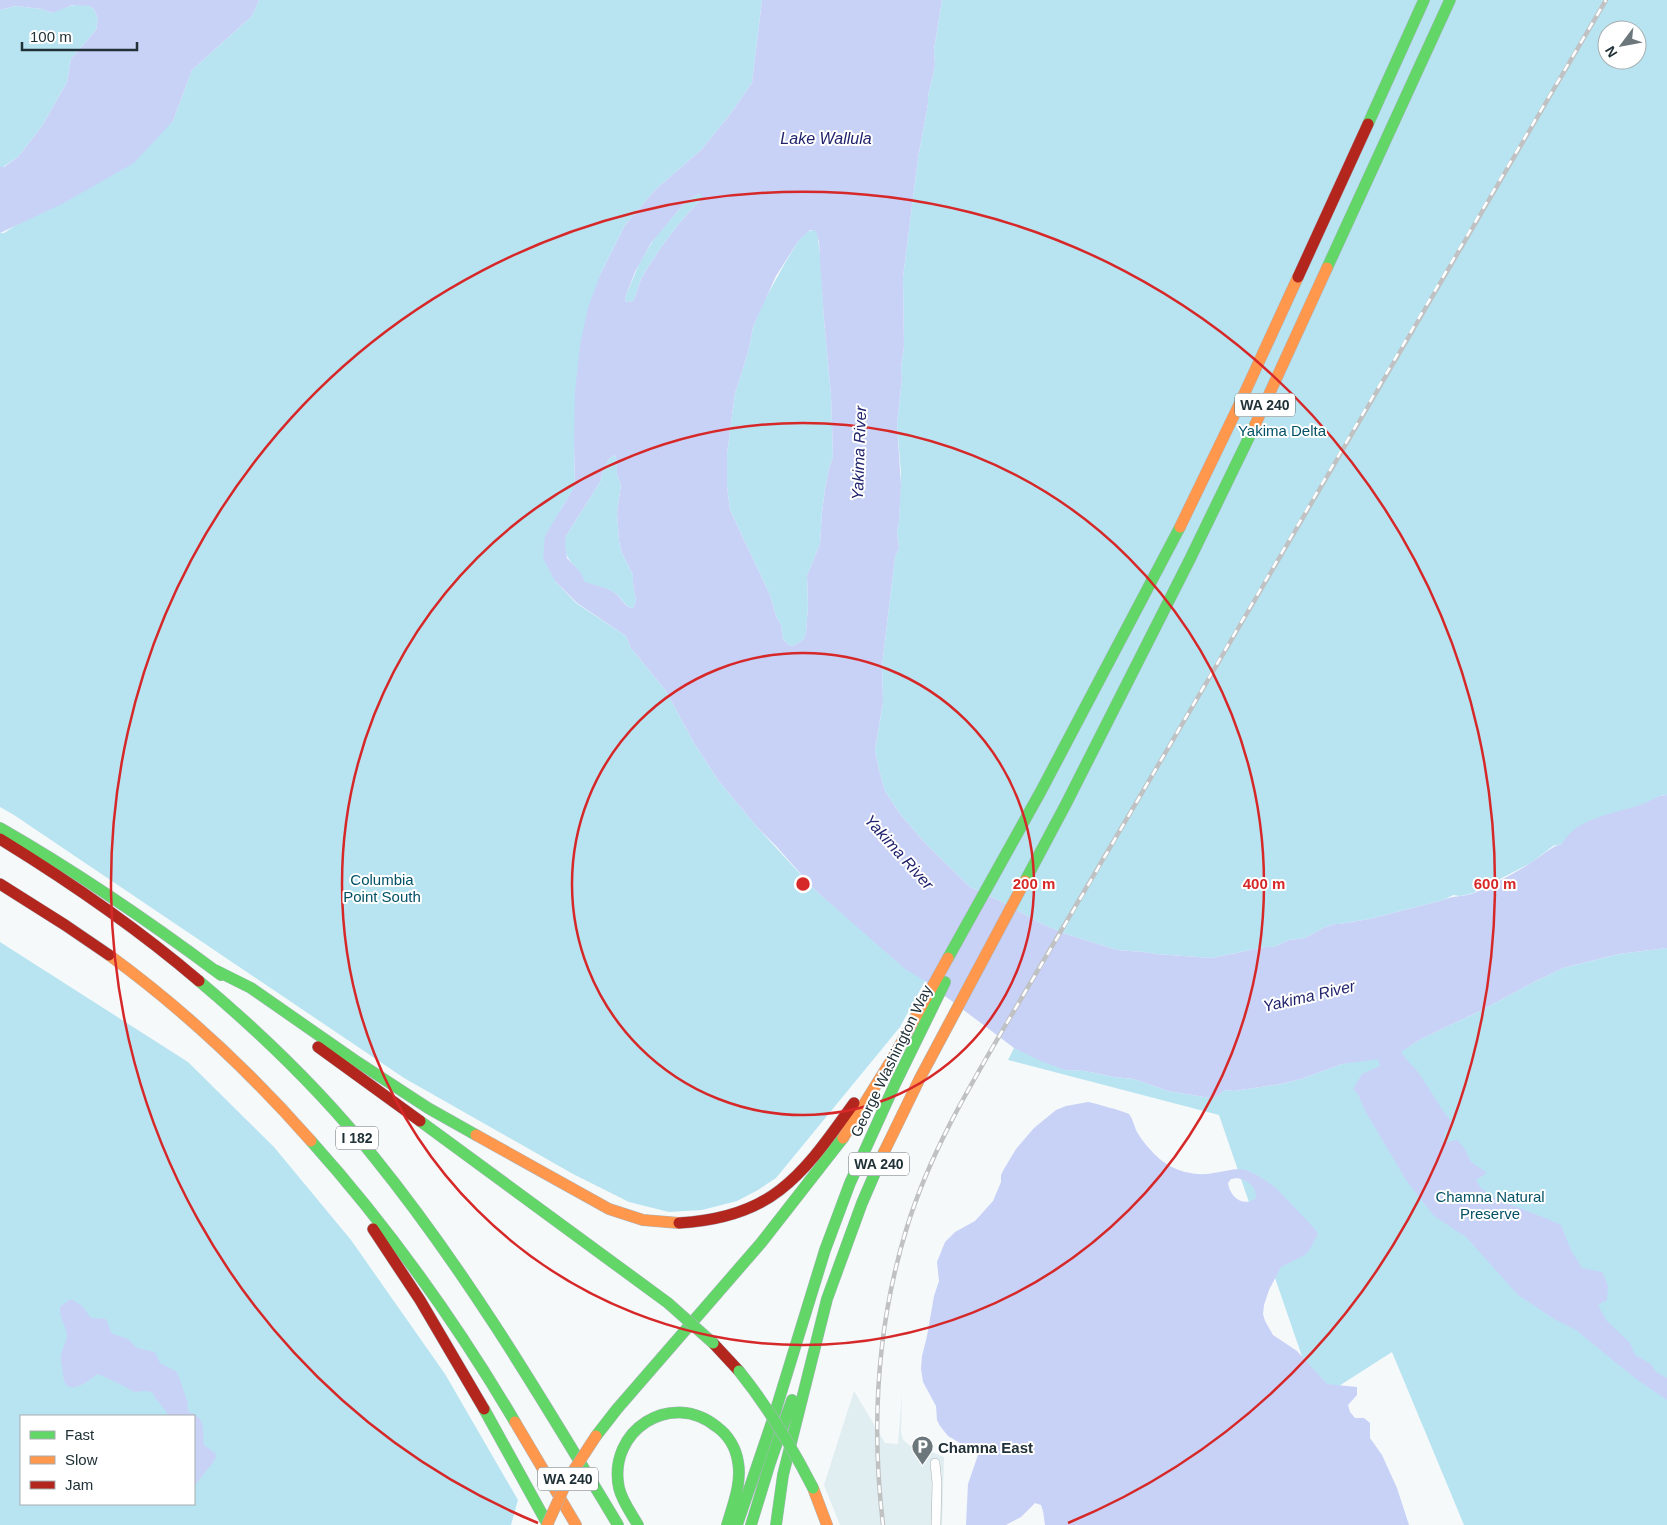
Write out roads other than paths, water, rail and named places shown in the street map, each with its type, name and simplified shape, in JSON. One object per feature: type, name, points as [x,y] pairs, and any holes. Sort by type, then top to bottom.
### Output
[{"type":"highway","name":"George Washington Way","points":[[738,1525],[825,1250],[850,1183],[918,1023],[1173,541],[1207,472],[1424,0]]},
{"type":"highway","name":"WA 240","points":[[776,1525],[783,1475],[827,1299],[862,1203],[890,1139],[903,1110],[1066,804],[1186,568],[1247,443],[1450,0]]},
{"type":"highway","points":[[0,828],[106,893],[215,970],[668,1303],[713,1343],[762,1400],[785,1435],[813,1488],[827,1525]]},
{"type":"highway","name":"I 182","points":[[0,840],[24,853],[91,898],[161,949],[260,1036],[334,1112],[414,1207],[477,1295],[618,1525]]},
{"type":"highway","name":"I 182","points":[[0,884],[56,918],[127,969],[190,1021],[232,1060],[333,1164],[370,1210],[444,1310],[576,1525]]},
{"type":"highway","points":[[215,970],[251,988],[353,1059],[428,1108],[609,1208],[636,1218],[663,1223],[690,1223],[720,1218],[752,1206],[781,1190],[801,1170],[904,1036]]},
{"type":"highway","name":"WA 240","points":[[547,1525],[559,1496],[572,1472],[596,1436],[617,1409],[761,1243],[811,1180],[855,1118],[904,1036],[918,1023]]},
{"type":"highway","points":[[281,1109],[355,1204],[401,1270],[458,1366],[547,1525]]},
{"type":"highway","points":[[751,1525],[827,1299]]},
{"type":"highway","points":[[638,1525],[619,1488],[617,1470],[621,1453],[628,1438],[643,1423],[666,1413],[677,1412],[699,1416],[710,1422],[726,1436],[734,1450],[738,1462],[738,1477],[727,1525]]},
{"type":"street","points":[[935,1463],[938,1482],[936,1525]]},
{"type":"water","points":[[0,0],[259,0],[252,16],[192,70],[173,121],[134,163],[62,204],[0,233],[0,167],[4,167],[18,157],[42,126],[67,82],[71,59],[96,30],[98,19],[94,9],[89,6],[73,5],[52,13],[42,9],[16,6],[0,10]]},
{"type":"water","points":[[762,0],[942,0],[934,50],[935,66],[918,158],[903,277],[904,346],[897,424],[901,485],[897,532],[899,548],[895,557],[882,666],[883,702],[875,750],[885,791],[900,814],[925,843],[970,887],[1063,933],[1117,950],[1212,958],[1265,947],[1274,947],[1289,940],[1305,938],[1325,927],[1335,924],[1369,919],[1451,897],[1474,893],[1496,883],[1526,866],[1550,849],[1562,844],[1568,835],[1587,822],[1667,795],[1667,948],[1619,954],[1563,968],[1421,1039],[1401,1052],[1418,1072],[1453,1124],[1445,1132],[1443,1143],[1457,1140],[1465,1149],[1471,1162],[1487,1173],[1476,1180],[1480,1187],[1494,1198],[1561,1225],[1571,1250],[1582,1268],[1602,1272],[1608,1286],[1607,1300],[1598,1305],[1606,1320],[1630,1343],[1635,1355],[1651,1364],[1656,1372],[1667,1378],[1667,1400],[1636,1379],[1576,1330],[1554,1319],[1518,1295],[1466,1237],[1434,1216],[1406,1180],[1364,1109],[1359,1096],[1353,1089],[1362,1074],[1380,1066],[1378,1059],[1342,1064],[1281,1084],[1234,1091],[1225,1090],[1217,1096],[1210,1098],[1168,1091],[1134,1079],[1085,1071],[1065,1070],[1041,1061],[1014,1048],[925,981],[905,969],[815,890],[757,827],[718,780],[694,743],[666,691],[631,648],[626,636],[577,603],[555,581],[543,558],[545,536],[575,486],[575,392],[580,345],[588,308],[600,275],[625,225],[655,190],[701,150],[752,83]],"holes":[[[698,194],[701,195],[702,199],[677,226],[654,258],[641,279],[633,301],[626,302],[625,298],[635,272],[651,243],[685,203]],[[810,230],[816,231],[819,242],[831,395],[833,457],[825,489],[820,544],[807,576],[808,607],[806,632],[804,639],[792,646],[783,639],[781,625],[776,616],[770,595],[730,510],[727,486],[727,454],[735,393],[748,353],[753,327],[776,276],[799,240]],[[615,455],[617,474],[621,485],[617,513],[619,541],[622,553],[633,575],[636,601],[633,608],[627,606],[612,591],[585,582],[581,573],[567,558],[566,536],[600,482],[609,459]]]},
{"type":"water","points":[[1088,1102],[1129,1114],[1137,1132],[1152,1152],[1162,1161],[1181,1171],[1208,1174],[1240,1169],[1255,1174],[1277,1189],[1313,1227],[1318,1234],[1310,1249],[1305,1255],[1281,1267],[1269,1290],[1264,1305],[1263,1314],[1265,1321],[1273,1335],[1297,1351],[1327,1384],[1357,1387],[1357,1395],[1348,1405],[1350,1412],[1355,1418],[1364,1418],[1370,1423],[1370,1438],[1382,1455],[1397,1488],[1409,1525],[1045,1525],[1041,1505],[1035,1503],[1021,1517],[1006,1525],[966,1525],[968,1484],[978,1455],[974,1448],[967,1447],[948,1436],[940,1426],[937,1420],[936,1406],[923,1382],[921,1369],[934,1296],[939,1281],[937,1262],[945,1242],[955,1232],[975,1221],[993,1201],[1001,1182],[1001,1175],[1016,1149],[1034,1128],[1056,1110]],"holes":[[[1237,1178],[1248,1182],[1253,1187],[1256,1198],[1246,1202],[1234,1197],[1228,1183],[1231,1179]]]},
{"type":"water","points":[[69,1300],[73,1300],[82,1306],[91,1318],[106,1319],[113,1334],[128,1339],[137,1348],[155,1352],[160,1363],[177,1372],[188,1403],[189,1412],[195,1415],[168,1415],[152,1392],[134,1392],[98,1374],[83,1384],[72,1388],[68,1386],[63,1375],[61,1357],[67,1337],[60,1307]]},
{"type":"water","points":[[195,1415],[201,1421],[204,1445],[215,1453],[216,1457],[195,1485]]},
{"type":"railway","points":[[883,1525],[877,1449],[877,1412],[883,1337],[889,1300],[907,1227],[917,1197],[942,1140],[986,1058],[1606,0]]},
{"type":"place","name":"Chamna East","points":[[922,1466]]},
{"type":"water label","name":"Lake Wallula","points":[[826,138]]},
{"type":"water label","name":"Yakima River","points":[[859,453]]},
{"type":"water label","name":"Yakima River","points":[[899,852]]},
{"type":"water label","name":"Yakima River","points":[[1309,996]]},
{"type":"park label","name":"Yakima Delta","points":[[1282,430]]},
{"type":"park label","name":"Columbia Point South","points":[[382,888]]},
{"type":"park label","name":"Chamna Natural Preserve","points":[[1490,1204]]}]
